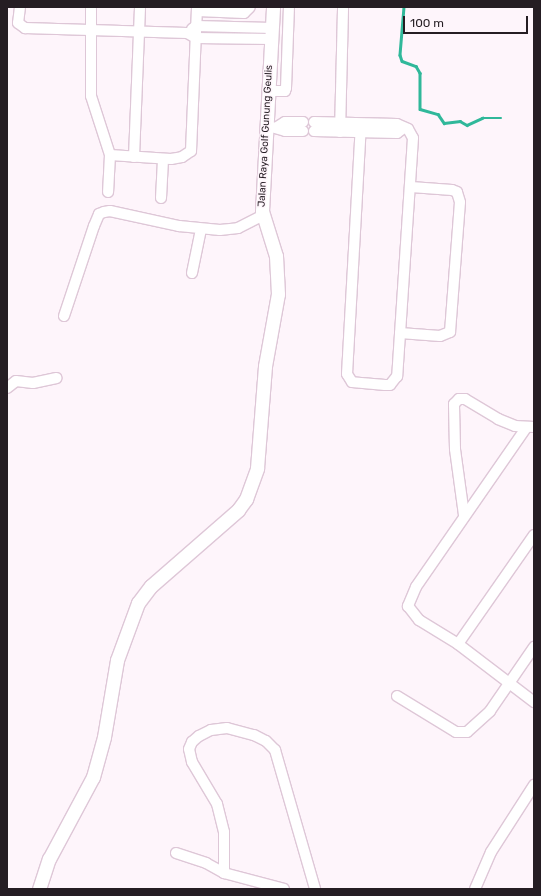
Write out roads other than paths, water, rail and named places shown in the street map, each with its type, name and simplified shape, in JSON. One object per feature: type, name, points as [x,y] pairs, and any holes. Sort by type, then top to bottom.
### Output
[{"type":"main road","name":"Jalan Raya Golf Gunung Geulis","points":[[39,889],[49,859],[94,777],[104,737],[117,660],[138,603],[151,586],[224,524],[246,500],[252,486],[256,468],[265,366],[278,294],[276,256],[262,216],[272,126],[270,91],[273,7]]},
{"type":"street","points":[[20,7],[20,27],[192,35],[272,34]]},
{"type":"street","points":[[91,7],[91,96],[110,155],[108,192]]},
{"type":"street","points":[[134,157],[140,7]]},
{"type":"street","points":[[110,155],[163,159],[182,157],[188,154],[193,147],[192,35],[196,26],[197,9],[244,13],[250,7]]},
{"type":"street","points":[[270,91],[285,91],[286,88],[289,7]]},
{"type":"street","points":[[340,128],[344,7]]},
{"type":"street","points":[[196,26],[272,34]]},
{"type":"street","points":[[272,126],[285,122],[303,126]]},
{"type":"street","points":[[314,127],[361,128],[397,124],[408,129],[413,138],[411,187],[400,333],[394,381],[390,384],[363,385],[349,379],[347,356],[361,128]]},
{"type":"street","points":[[161,198],[163,159]]},
{"type":"street","points":[[400,333],[440,336],[450,332],[460,202],[457,192],[452,190],[411,187]]},
{"type":"street","points":[[64,316],[99,214],[110,210],[201,229],[238,228],[262,216]]},
{"type":"street","points":[[192,273],[201,229]]},
{"type":"street","points":[[7,388],[16,381],[33,383],[56,378]]},
{"type":"street","points":[[464,515],[455,442],[454,404],[459,399],[465,398],[498,419],[530,428],[464,515],[416,587],[408,606],[419,620],[458,644],[534,702]]},
{"type":"street","points":[[458,644],[534,535]]},
{"type":"street","points":[[397,696],[456,732],[467,732],[490,711],[534,647]]},
{"type":"street","points":[[224,873],[224,832],[217,804],[192,762],[189,749],[192,742],[199,736],[212,730],[227,728],[254,735],[266,741],[275,750],[315,889]]},
{"type":"street","points":[[475,889],[491,852],[534,785]]},
{"type":"street","points":[[176,853],[206,863],[224,873],[284,889]]},
{"type":"waterway","points":[[404,7],[400,55],[402,61],[416,66],[420,73],[420,109],[438,114],[444,123],[460,121],[467,125],[482,118],[501,118]]}]
